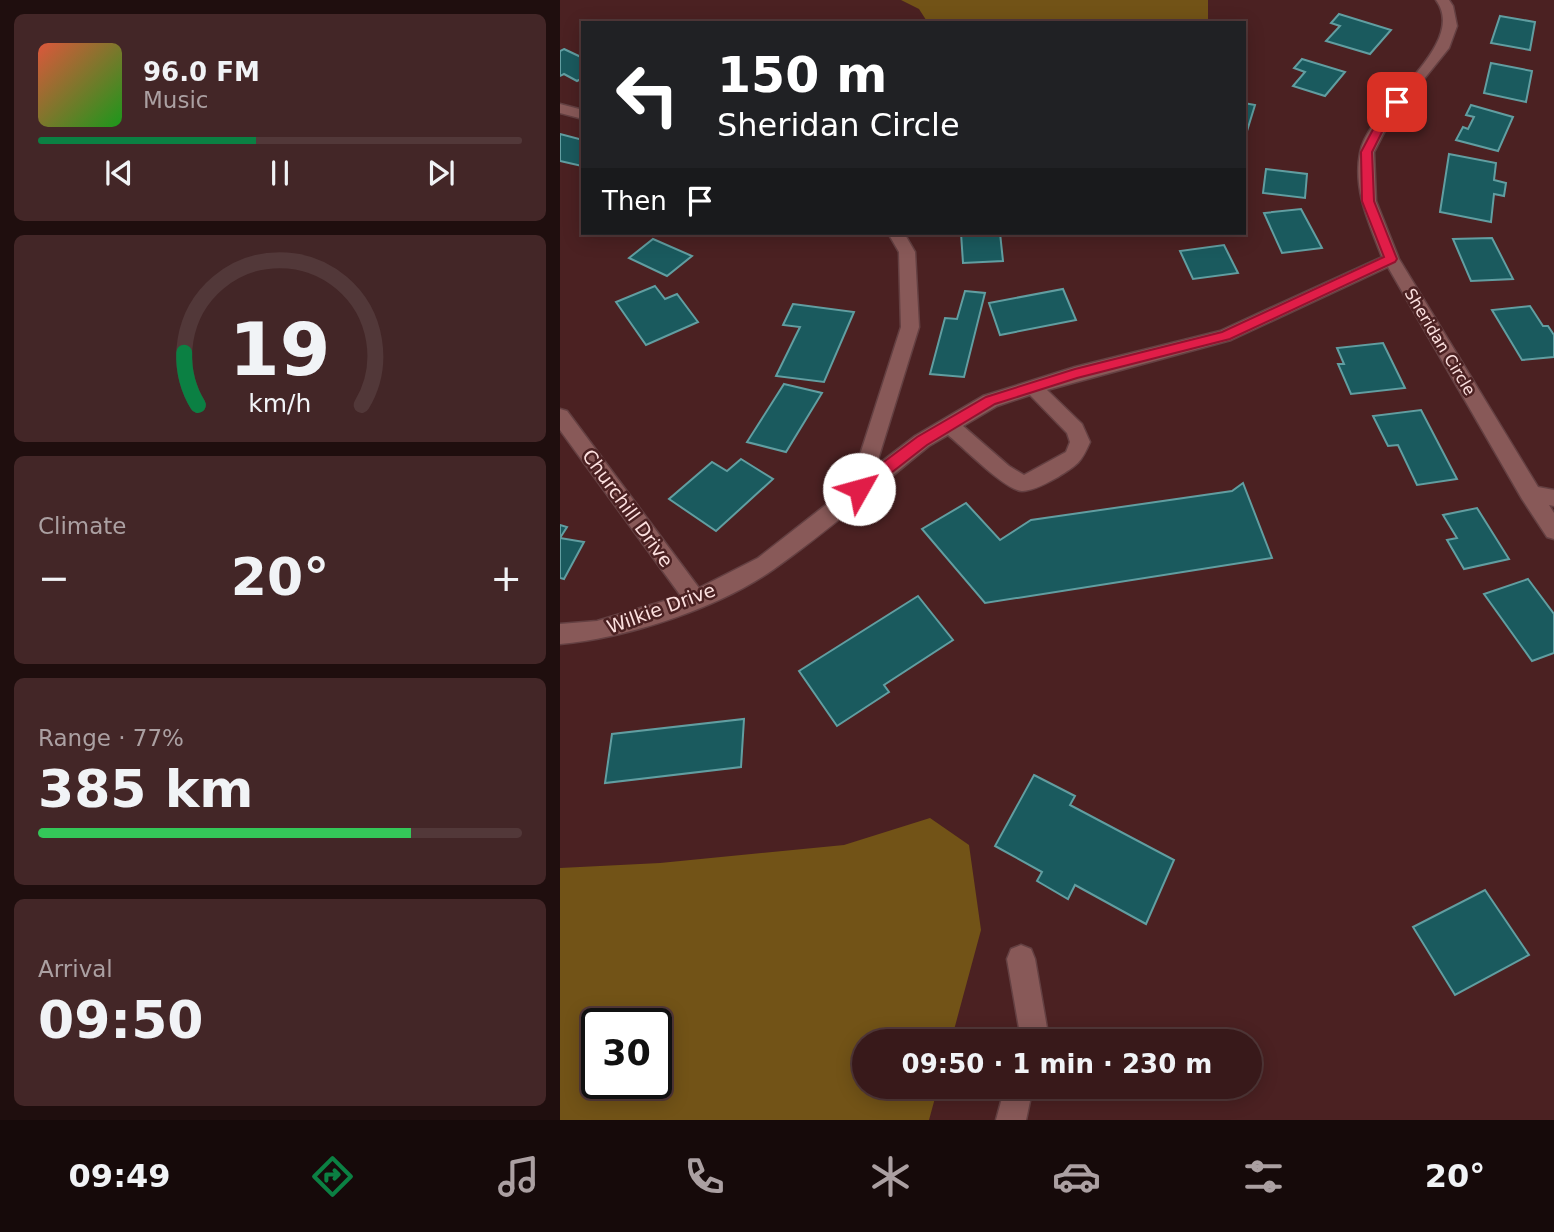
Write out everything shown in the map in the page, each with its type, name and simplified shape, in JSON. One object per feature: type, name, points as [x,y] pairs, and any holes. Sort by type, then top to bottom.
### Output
[{"type":"street","name":"Sheridan Circle","points":[[1442,0],[1447,6],[1451,26],[1442,48],[1383,120],[1367,152],[1368,201],[1391,259],[1554,531]]},
{"type":"street","points":[[560,108],[581,113]]},
{"type":"street","points":[[859,489],[909,327],[907,252],[897,235]]},
{"type":"street","name":"Wilkie Drive","points":[[560,635],[597,631],[696,600],[765,564],[922,441],[990,401],[1075,374],[1225,335],[1391,259]]},
{"type":"street","points":[[950,425],[1002,471],[1022,483],[1041,477],[1074,457],[1080,442],[1075,429],[1034,388]]},
{"type":"street","name":"Churchill Drive","points":[[560,415],[696,600]]},
{"type":"street","points":[[1530,494],[1554,498]]},
{"type":"street","points":[[1021,959],[1033,1029]]},
{"type":"street","points":[[1011,1120],[1016,1099]]},
{"type":"shaded area","points":[[901,0],[1208,0],[1208,21],[927,21],[919,9]]},
{"type":"shaded area","points":[[930,818],[969,845],[981,930],[954,1029],[852,1029],[852,1099],[935,1099],[929,1120],[560,1120],[560,868],[660,863],[844,845]]},
{"type":"building","points":[[1339,14],[1391,30],[1370,54],[1326,41],[1340,26],[1331,23]]},
{"type":"building","points":[[1500,16],[1535,22],[1530,50],[1491,43]]},
{"type":"building","points":[[564,49],[581,57],[581,79],[577,81],[564,74],[560,76],[560,51]]},
{"type":"building","points":[[1302,59],[1345,72],[1325,96],[1293,86],[1305,72],[1294,68]]},
{"type":"building","points":[[1491,63],[1532,71],[1526,102],[1484,93]]},
{"type":"building","points":[[1246,103],[1255,105],[1246,131]]},
{"type":"building","points":[[1471,105],[1513,117],[1498,151],[1456,140],[1463,127],[1468,129],[1474,117],[1466,115]]},
{"type":"building","points":[[560,134],[581,139],[581,166],[560,161]]},
{"type":"building","points":[[1449,154],[1496,163],[1494,180],[1506,183],[1504,196],[1494,194],[1491,222],[1440,212]]},
{"type":"building","points":[[1266,169],[1307,174],[1305,198],[1263,193]]},
{"type":"building","points":[[1301,209],[1322,248],[1282,253],[1264,213]]},
{"type":"building","points":[[961,235],[1000,235],[1003,261],[963,263]]},
{"type":"building","points":[[1492,238],[1513,279],[1471,281],[1453,239]]},
{"type":"building","points":[[653,239],[692,256],[667,276],[629,258]]},
{"type":"building","points":[[1224,245],[1238,273],[1193,279],[1180,251]]},
{"type":"building","points":[[655,286],[665,299],[677,294],[698,322],[646,345],[616,302]]},
{"type":"building","points":[[1063,289],[1076,320],[1000,335],[989,303]]},
{"type":"building","points":[[965,291],[985,293],[964,377],[930,374],[945,318],[957,319]]},
{"type":"building","points":[[793,304],[854,312],[824,382],[776,376],[800,327],[783,325]]},
{"type":"building","points":[[1530,306],[1543,326],[1548,326],[1554,335],[1554,357],[1522,360],[1492,310]]},
{"type":"building","points":[[1383,343],[1405,388],[1351,394],[1338,364],[1344,364],[1337,348]]},
{"type":"building","points":[[784,384],[822,393],[786,452],[747,442]]},
{"type":"building","points":[[1421,410],[1457,479],[1417,485],[1398,445],[1388,446],[1373,416]]},
{"type":"building","points":[[741,459],[773,479],[716,531],[669,499],[712,462],[727,471]]},
{"type":"building","points":[[1243,483],[1272,558],[985,603],[922,529],[966,503],[1000,540],[1031,520],[1232,491]]},
{"type":"building","points":[[1477,508],[1509,559],[1464,569],[1447,540],[1457,538],[1443,515]]},
{"type":"building","points":[[560,525],[567,527],[560,538]]},
{"type":"building","points":[[560,538],[584,542],[564,579],[560,578]]},
{"type":"building","points":[[1528,579],[1554,614],[1554,653],[1532,661],[1484,594]]},
{"type":"building","points":[[918,596],[953,640],[884,685],[889,692],[837,726],[799,671]]},
{"type":"building","points":[[744,719],[741,767],[605,783],[612,734]]},
{"type":"building","points":[[1034,775],[1075,796],[1070,805],[1174,860],[1146,924],[1075,885],[1068,899],[1037,881],[1042,872],[995,846]]},
{"type":"building","points":[[1485,890],[1529,955],[1455,995],[1413,927]]},
{"type":"route","points":[[859,489],[922,441],[990,401],[1075,374],[1225,335],[1391,259],[1368,201],[1367,152],[1383,120],[1397,102]]}]
